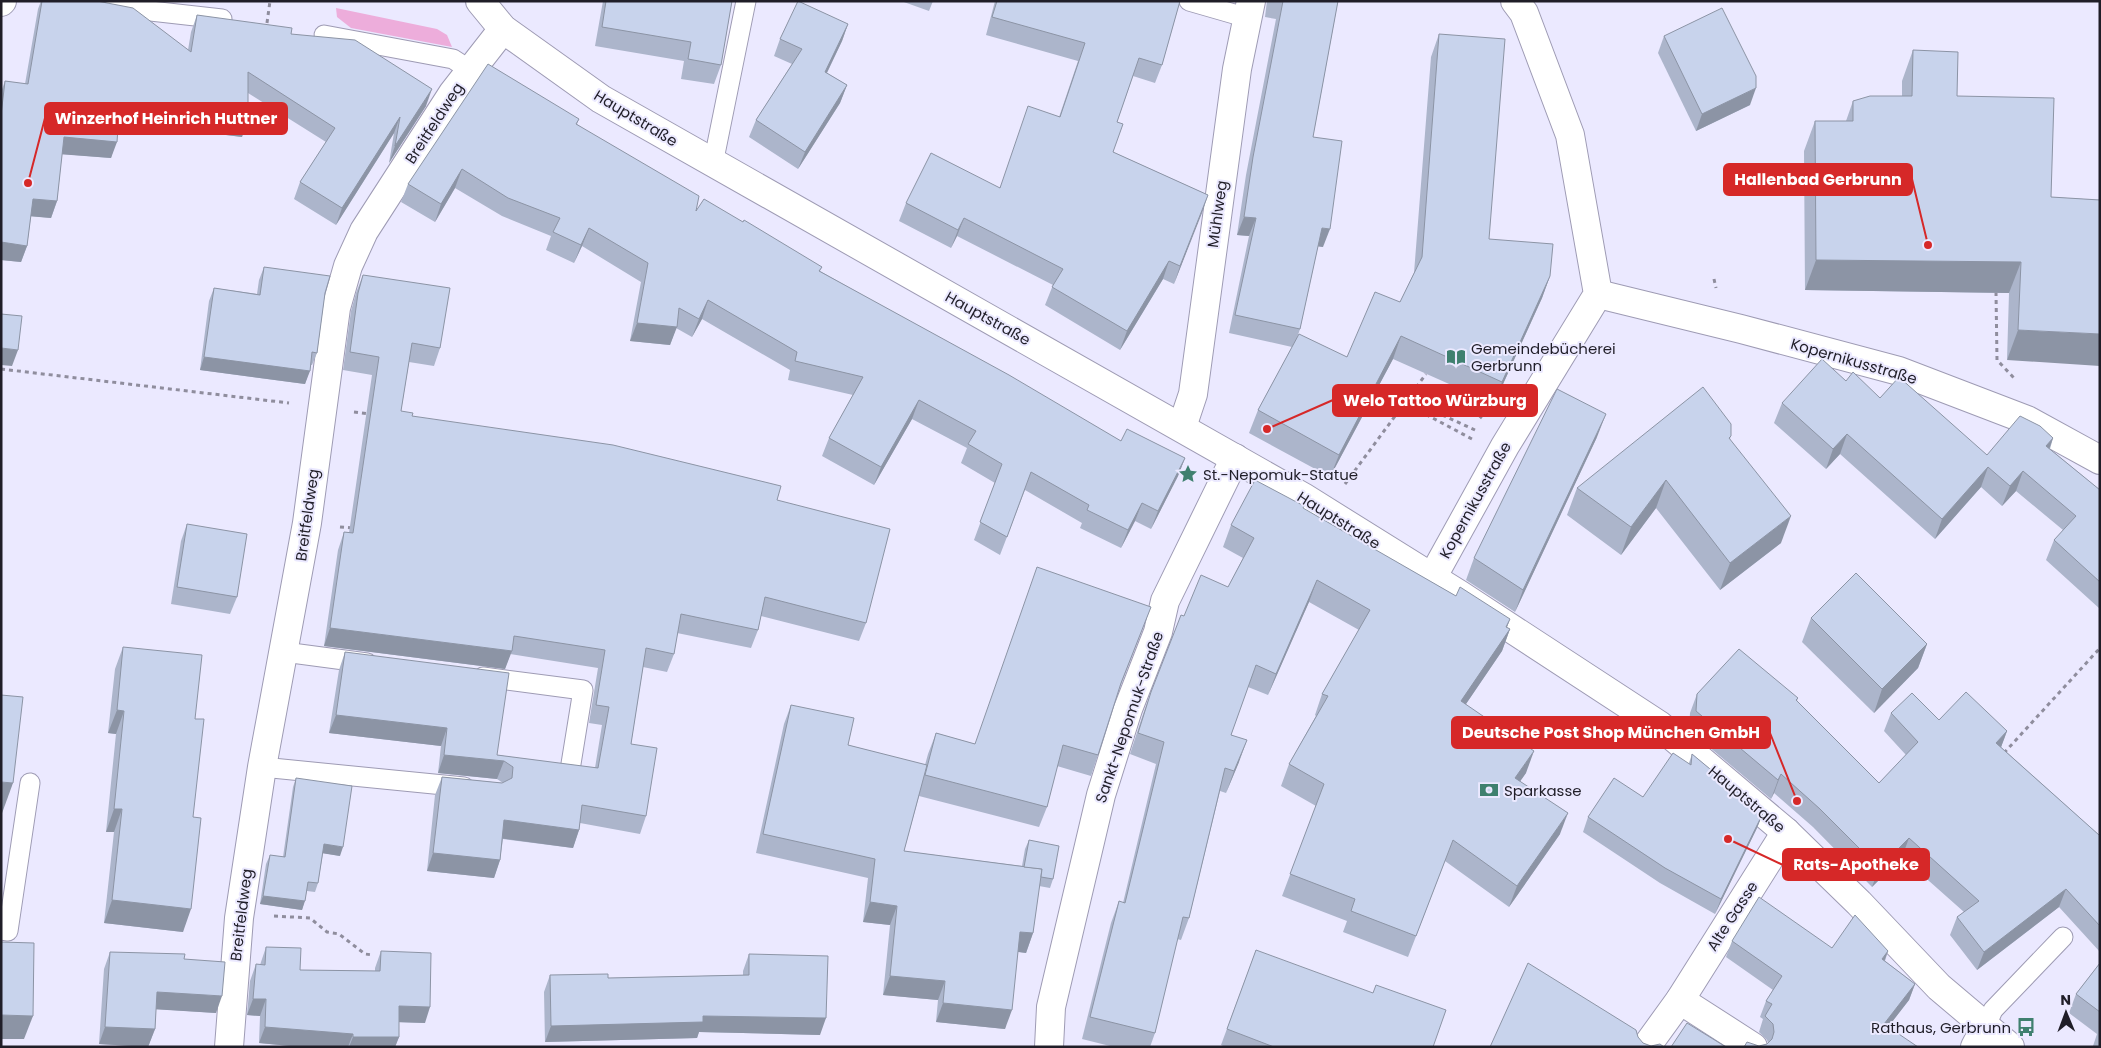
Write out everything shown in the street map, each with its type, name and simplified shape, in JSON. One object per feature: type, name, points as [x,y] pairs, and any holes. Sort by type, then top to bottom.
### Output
[{"type":"street","name":"Hauptstraße","points":[[480,1],[503,29],[601,99],[1320,507],[1659,725],[1786,832],[1860,903],[1939,987],[1980,1037],[2010,1047]]},
{"type":"street","points":[[1515,1],[1524,13],[1570,135],[1598,294]]},
{"type":"street","name":"Mühlweg","points":[[1182,427],[1193,394],[1237,69],[1249,9]]},
{"type":"street","name":"Breitfeldweg","points":[[229,1047],[239,918],[262,766],[307,523],[321,406],[336,308],[348,266],[364,231],[470,70],[503,29]]},
{"type":"street","name":"Kopernikusstraße","points":[[1432,578],[1505,446],[1598,294],[1734,327],[1899,371],[2027,420],[2100,460]]},
{"type":"street","name":"Sankt-Nepomuk-Straße","points":[[1049,1047],[1051,1007],[1103,786],[1128,709],[1158,632],[1165,601],[1235,458]]},
{"type":"street","name":"Alte Gasse","points":[[1646,1047],[1680,1000],[1786,832]]},
{"type":"street","points":[[1680,1000],[1753,1047]]},
{"type":"lane","points":[[116,1],[115,7],[223,19]]},
{"type":"lane","points":[[713,164],[746,1]]},
{"type":"lane","points":[[1189,1],[1249,9]]},
{"type":"lane","points":[[324,35],[453,59],[470,70]]},
{"type":"lane","points":[[284,652],[380,664]]},
{"type":"lane","points":[[467,675],[583,690],[570,770]]},
{"type":"lane","points":[[262,766],[486,789]]},
{"type":"lane","points":[[1,930],[8,931],[30,783]]},
{"type":"lane","points":[[1980,1037],[1993,1010],[2064,937]]},
{"type":"path","points":[[267,23],[270,1]]},
{"type":"path","points":[[1996,292],[1996,360],[2015,380]]},
{"type":"path","points":[[1,369],[321,406],[377,415]]},
{"type":"path","points":[[1344,485],[1426,374]]},
{"type":"path","points":[[1476,413],[1482,399]]},
{"type":"path","points":[[1404,405],[1428,415],[1479,442]]},
{"type":"path","points":[[1428,415],[1453,408],[1476,413],[1487,423]]},
{"type":"path","points":[[1438,412],[1475,430],[1483,429]]},
{"type":"path","points":[[307,523],[356,529]]},
{"type":"path","points":[[1998,760],[2100,648]]},
{"type":"path","points":[[1860,903],[1910,850]]},
{"type":"path","points":[[265,915],[310,918],[327,932],[339,934],[365,954],[373,955]]},
{"type":"shaded area","points":[[336,8],[437,29],[447,35],[452,47],[351,28],[337,17]]},
{"type":"building","points":[[42,1],[97,1],[133,8],[191,52],[197,15],[292,28],[291,34],[355,40],[432,89],[395,146],[400,117],[342,208],[300,182],[335,128],[248,72],[248,120],[128,106],[118,128],[117,142],[64,137],[57,201],[33,199],[27,246],[1,242],[1,115],[5,81],[28,84]]},
{"type":"building","points":[[606,1],[732,1],[721,65],[688,59],[691,42],[602,27]]},
{"type":"building","points":[[798,1],[848,24],[825,72],[847,85],[805,152],[756,120],[802,49],[780,39]]},
{"type":"building","points":[[997,1],[1180,1],[1162,65],[1139,58],[1117,122],[1123,124],[1113,152],[1208,195],[1180,266],[1169,261],[1127,331],[1052,287],[1063,269],[964,218],[958,230],[906,203],[931,153],[1000,188],[1028,106],[1060,117],[1085,43],[992,17]]},
{"type":"building","points":[[1283,1],[1338,1],[1313,137],[1342,141],[1330,229],[1322,228],[1300,329],[1235,315],[1256,218],[1244,217],[1253,157]]},
{"type":"building","points":[[1722,8],[1756,76],[1756,88],[1702,114],[1664,36]]},
{"type":"building","points":[[1439,34],[1505,39],[1489,239],[1553,244],[1550,276],[1502,382],[1401,336],[1339,455],[1258,410],[1299,334],[1347,357],[1375,292],[1400,302],[1422,257]]},
{"type":"building","points":[[1913,50],[1958,52],[1957,96],[2054,98],[2051,197],[2100,200],[2100,334],[2018,330],[2021,262],[1816,260],[1815,121],[1853,121],[1853,101],[1870,96],[1912,96]]},
{"type":"building","points":[[488,64],[579,119],[576,124],[699,196],[696,211],[704,199],[743,222],[744,220],[822,267],[819,271],[1009,375],[1121,441],[1127,429],[1185,458],[1158,511],[1142,503],[1128,530],[1087,510],[1089,505],[1031,472],[1007,537],[980,522],[1002,464],[968,444],[976,431],[919,400],[881,467],[829,438],[863,377],[795,361],[797,352],[708,300],[699,319],[679,308],[677,327],[637,323],[648,263],[589,228],[581,245],[553,232],[560,218],[508,198],[462,169],[441,204],[408,184]]},
{"type":"building","points":[[264,267],[330,276],[325,293],[317,353],[312,352],[310,371],[204,357],[214,288],[260,295]]},
{"type":"building","points":[[363,275],[450,288],[440,348],[412,343],[401,411],[413,413],[412,416],[613,445],[781,486],[777,500],[890,529],[866,623],[765,597],[758,630],[681,614],[674,654],[646,648],[631,744],[657,748],[646,816],[582,805],[579,830],[504,820],[500,860],[433,853],[442,777],[502,783],[512,778],[513,767],[504,761],[444,755],[447,728],[336,715],[345,652],[509,673],[497,755],[598,768],[609,707],[596,705],[605,650],[514,636],[512,651],[330,628],[344,532],[353,533],[379,357],[350,352],[358,293]]},
{"type":"building","points":[[1,314],[22,316],[18,350],[1,348]]},
{"type":"building","points":[[1822,359],[1846,381],[1853,372],[1880,398],[1899,377],[1987,455],[2020,416],[2040,426],[2053,438],[2046,446],[2100,490],[2100,582],[2054,540],[2076,516],[2023,471],[2010,486],[1988,467],[1942,519],[1847,434],[1833,449],[1782,403]]},
{"type":"building","points":[[1703,387],[1731,424],[1731,436],[1729,438],[1791,516],[1730,563],[1666,480],[1631,527],[1577,488]]},
{"type":"building","points":[[1557,389],[1606,414],[1523,590],[1474,558]]},
{"type":"building","points":[[1255,480],[1304,506],[1303,508],[1456,596],[1460,587],[1510,619],[1506,627],[1510,629],[1461,701],[1534,751],[1515,778],[1568,813],[1517,886],[1453,840],[1416,936],[1351,911],[1355,899],[1290,874],[1324,784],[1289,764],[1328,696],[1322,694],[1370,610],[1317,580],[1276,674],[1256,665],[1231,735],[1247,740],[1234,771],[1225,768],[1189,918],[1183,917],[1155,1033],[1090,1017],[1119,901],[1125,903],[1164,742],[1138,733],[1151,692],[1181,615],[1184,616],[1201,575],[1228,587],[1254,538],[1231,525]]},
{"type":"building","points":[[187,524],[247,534],[237,597],[177,587]]},
{"type":"building","points":[[1037,567],[1151,607],[1121,683],[1098,755],[1063,745],[1047,807],[925,775],[936,733],[975,744]]},
{"type":"building","points":[[1856,573],[1927,644],[1882,689],[1811,618]]},
{"type":"building","points":[[123,647],[202,655],[195,719],[204,719],[193,817],[201,818],[191,909],[112,900],[122,809],[114,809],[124,711],[117,710]]},
{"type":"building","points":[[1739,649],[1798,698],[1796,700],[1879,783],[1918,742],[1891,713],[1912,693],[1939,720],[1966,692],[2007,731],[1996,743],[2100,834],[2100,926],[2066,889],[1984,952],[1957,917],[1979,901],[1909,838],[1879,868],[1820,809],[1781,774],[1778,780],[1696,711],[1697,694]]},
{"type":"building","points":[[1,695],[23,697],[13,783],[1,782]]},
{"type":"building","points":[[791,705],[854,718],[848,745],[927,765],[904,851],[1042,869],[1033,933],[1020,932],[1012,1010],[943,1003],[945,981],[890,976],[897,906],[870,902],[875,859],[763,834]]},
{"type":"building","points":[[1673,753],[1691,765],[1692,754],[1763,813],[1721,899],[1665,868],[1588,817],[1614,778],[1643,797]]},
{"type":"building","points":[[296,778],[352,786],[343,847],[324,844],[318,883],[308,882],[305,901],[263,896],[270,855],[285,857]]},
{"type":"building","points":[[1029,840],[1059,846],[1053,879],[1041,877],[1042,869],[1024,867]]},
{"type":"building","points":[[1759,897],[1832,948],[1855,915],[1888,951],[1882,959],[1915,984],[1884,1024],[1918,1047],[1744,1047],[1747,1042],[1759,1046],[1767,1044],[1772,1039],[1774,1032],[1773,1024],[1765,1016],[1772,1004],[1766,1001],[1782,976],[1732,941]]},
{"type":"building","points":[[1,942],[34,943],[33,1016],[1,1015]]},
{"type":"building","points":[[266,947],[301,948],[300,970],[380,971],[381,951],[431,953],[430,1007],[399,1006],[399,1037],[353,1037],[353,1034],[265,1027],[266,999],[253,999],[256,964],[265,965]]},
{"type":"building","points":[[1256,950],[1373,993],[1376,985],[1446,1010],[1433,1047],[1274,1047],[1227,1029]]},
{"type":"building","points":[[110,952],[185,954],[184,959],[225,962],[222,996],[157,992],[155,1029],[105,1027]]},
{"type":"building","points":[[749,954],[828,956],[826,1018],[703,1016],[703,1022],[551,1026],[550,975],[608,974],[608,978],[749,975]]},
{"type":"building","points":[[1528,963],[1636,1030],[1638,1037],[1643,1043],[1651,1046],[1660,1044],[1664,1047],[1490,1047]]},
{"type":"building","points":[[2100,963],[2100,1012],[2076,994]]},
{"type":"building","points":[[1687,1023],[1726,1047],[1671,1047]]},
{"type":"place","name":"Winzerhof Heinrich Huttner","points":[[28,183]]},
{"type":"place","name":"Hallenbad Gerbrunn","points":[[1928,245]]},
{"type":"place","name":"Gemeindebücherei Gerbrunn","points":[[1456,357]]},
{"type":"place","name":"Welo Tattoo Würzburg","points":[[1267,429]]},
{"type":"place","name":"St.-Nepomuk-Statue","points":[[1188,474]]},
{"type":"place","name":"Sparkasse","points":[[1489,790]]},
{"type":"place","name":"Deutsche Post Shop München GmbH","points":[[1797,801]]},
{"type":"place","name":"Rats-Apotheke","points":[[1728,839]]},
{"type":"place","name":"Rathaus, Gerbrunn","points":[[2026,1027]]}]
